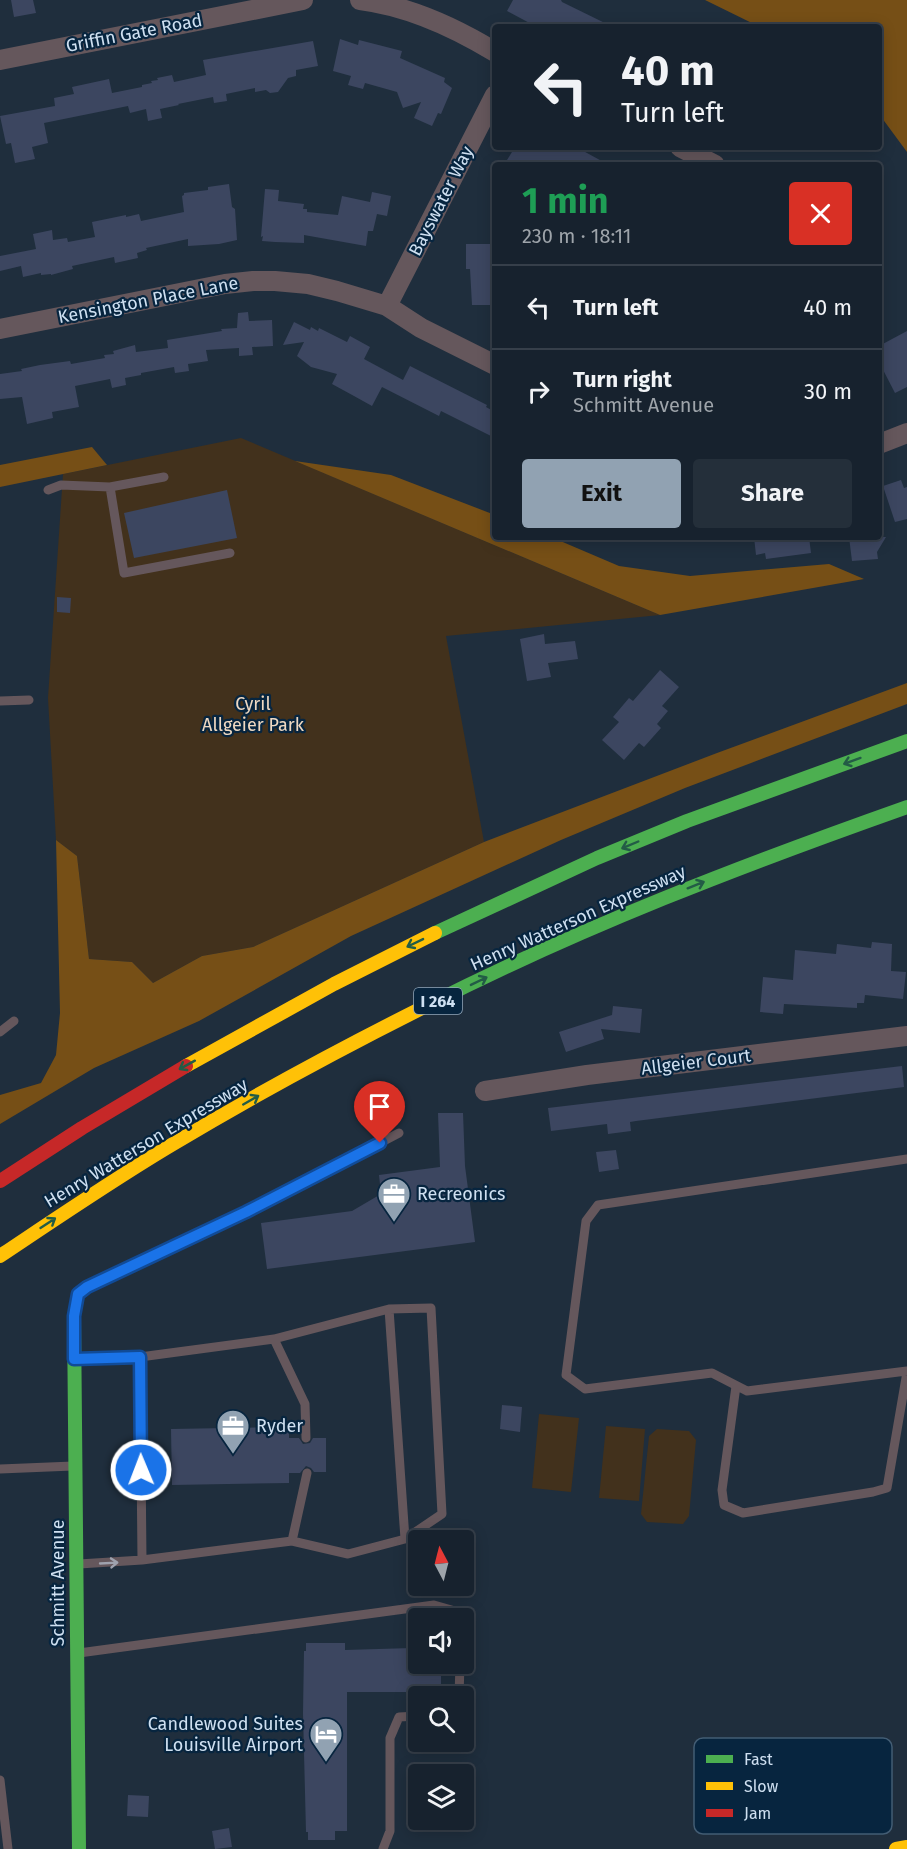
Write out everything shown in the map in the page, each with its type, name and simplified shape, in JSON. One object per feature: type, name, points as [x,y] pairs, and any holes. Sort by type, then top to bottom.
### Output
[{"type":"main road","points":[[0,1181],[177,1070],[302,1001],[403,949],[561,875],[690,820],[907,741]]},
{"type":"main road","name":"Henry Watterson Expressway","points":[[0,1256],[111,1183],[207,1124],[331,1054],[430,1004],[630,912],[726,873],[907,807]]},
{"type":"main road","name":"Schmitt Avenue","points":[[74,1316],[79,1849]]},
{"type":"main road","points":[[896,1849],[907,1847]]},
{"type":"street","name":"Griffin Gate Road","points":[[0,60],[303,0]]},
{"type":"street","points":[[360,0],[400,8],[433,19],[492,50]]},
{"type":"street","name":"Bayswater Way","points":[[387,306],[492,101]]},
{"type":"street","points":[[686,150],[709,162]]},
{"type":"street","name":"Kensington Place Lane","points":[[0,329],[225,284],[252,281],[308,284],[387,306],[421,328],[492,364]]},
{"type":"street","points":[[882,443],[907,433]]},
{"type":"street","name":"Allgeier Court","points":[[485,1090],[586,1075],[907,1036]]},
{"type":"lane","points":[[48,490],[61,485],[110,487],[164,477]]},
{"type":"lane","points":[[110,487],[124,573],[230,553]]},
{"type":"lane","points":[[0,701],[29,700]]},
{"type":"lane","points":[[0,1032],[14,1021]]},
{"type":"lane","points":[[74,1316],[78,1294],[87,1287],[246,1212],[399,1133]]},
{"type":"lane","points":[[736,1386],[722,1490],[724,1505],[743,1513],[887,1488],[907,1372],[747,1391],[712,1373],[585,1389],[566,1375],[586,1221],[598,1205],[907,1159]]},
{"type":"lane","points":[[74,1359],[140,1357],[274,1339],[389,1309],[431,1308],[442,1514],[405,1539],[348,1554],[292,1541],[142,1560],[76,1564]]},
{"type":"lane","points":[[389,1309],[405,1539]]},
{"type":"lane","points":[[274,1339],[305,1404],[306,1438]]},
{"type":"lane","points":[[140,1357],[142,1560]]},
{"type":"lane","points":[[0,1469],[75,1466]]},
{"type":"lane","points":[[292,1541],[307,1473]]},
{"type":"lane","points":[[412,1608],[434,1605],[444,1608]]},
{"type":"lane","points":[[77,1653],[408,1608]]},
{"type":"lane","points":[[383,1849],[390,1831],[390,1737],[399,1717],[408,1717]]},
{"type":"lane","points":[[0,1780],[8,1849]]},
{"type":"green space","name":"Cyril Allgeier Park","points":[[241,438],[660,615],[446,636],[484,842],[253,947],[202,956],[153,983],[132,962],[89,959],[77,856],[56,840],[48,698],[63,474]]},
{"type":"green space","points":[[539,1414],[579,1418],[571,1492],[532,1488]]},
{"type":"green space","points":[[606,1426],[645,1429],[639,1501],[599,1498]]},
{"type":"green space","points":[[657,1429],[689,1431],[696,1440],[689,1516],[683,1524],[647,1522],[641,1514],[649,1436]]},
{"type":"shaded area","points":[[705,0],[907,0],[907,152],[882,118],[882,24],[754,24]]},
{"type":"shaded area","points":[[92,447],[107,465],[0,487],[0,465]]},
{"type":"shaded area","points":[[295,461],[391,475],[492,514],[492,540],[558,540],[619,566],[690,576],[829,564],[864,579],[660,615]]},
{"type":"shaded area","points":[[907,683],[907,704],[685,788],[561,840],[351,936],[199,1021],[94,1068],[0,1124],[0,1095],[41,1083],[56,1055],[60,1013],[56,840],[77,856],[89,959],[132,962],[153,983],[202,956],[253,947],[484,842]]},
{"type":"building","points":[[11,0],[33,0],[36,13],[14,17]]},
{"type":"building","points":[[513,0],[561,0],[607,24],[531,24],[507,11]]},
{"type":"building","points":[[340,39],[358,45],[359,40],[402,51],[400,58],[445,78],[444,82],[452,88],[441,114],[438,113],[432,126],[414,118],[421,102],[403,108],[397,92],[365,83],[363,89],[348,85],[351,76],[333,71]]},
{"type":"building","points":[[313,41],[318,66],[296,70],[296,76],[288,78],[278,92],[270,93],[266,90],[255,92],[255,88],[226,94],[227,101],[214,103],[213,97],[178,104],[160,109],[162,118],[148,121],[146,109],[130,113],[128,106],[44,123],[48,143],[32,147],[35,159],[15,163],[11,143],[6,144],[0,116],[55,106],[54,98],[74,94],[72,87],[109,79],[112,93],[142,87],[142,85],[152,83],[151,81],[158,80],[157,78],[172,75],[174,82],[206,75],[203,60]]},
{"type":"building","points":[[513,150],[582,150],[604,162],[511,162],[507,160]]},
{"type":"building","points":[[229,184],[232,207],[235,209],[237,240],[188,246],[188,239],[146,248],[147,250],[137,253],[138,258],[115,263],[114,257],[72,266],[73,269],[51,275],[41,275],[41,273],[23,277],[21,266],[0,271],[0,256],[36,249],[33,234],[52,230],[53,240],[67,238],[68,242],[95,237],[92,222],[139,214],[141,221],[184,212],[182,196],[184,193]]},
{"type":"building","points":[[265,189],[279,190],[278,201],[304,204],[303,209],[307,209],[307,212],[338,215],[342,196],[370,202],[372,192],[391,196],[387,216],[377,214],[373,231],[368,231],[366,246],[304,235],[304,243],[275,242],[262,241],[263,236],[261,237]]},
{"type":"building","points":[[466,244],[492,244],[492,305],[472,305],[470,269],[466,269]]},
{"type":"building","points":[[248,312],[249,321],[272,320],[273,346],[252,347],[253,355],[239,356],[239,348],[206,350],[208,361],[188,364],[189,371],[175,373],[174,367],[141,373],[141,375],[125,378],[126,385],[112,388],[110,379],[75,386],[79,407],[52,412],[53,418],[27,424],[22,397],[0,399],[0,374],[22,371],[21,369],[40,365],[70,361],[71,364],[105,358],[104,355],[114,354],[113,351],[135,345],[136,352],[168,348],[167,340],[237,328],[238,313]]},
{"type":"building","points":[[294,322],[310,330],[311,327],[318,331],[319,328],[347,342],[350,336],[370,347],[364,359],[403,380],[410,366],[487,405],[486,407],[492,410],[492,436],[441,411],[439,416],[382,387],[372,406],[332,384],[337,374],[311,367],[297,356],[304,342],[283,345]]},
{"type":"building","points":[[907,331],[907,387],[895,393],[882,368],[882,344]]},
{"type":"building","points":[[901,480],[904,488],[907,487],[907,519],[895,522],[883,486]]},
{"type":"building","points":[[227,490],[237,538],[134,558],[124,513]]},
{"type":"building","points":[[882,537],[886,537],[877,552],[878,559],[852,561],[849,540],[882,540]]},
{"type":"building","points":[[754,540],[809,540],[811,553],[766,559],[765,553],[756,555]]},
{"type":"building","points":[[57,597],[71,598],[70,613],[57,612]]},
{"type":"building","points":[[544,634],[545,644],[575,641],[578,659],[548,663],[551,677],[527,681],[520,639]]},
{"type":"building","points":[[660,670],[679,687],[662,706],[668,711],[657,724],[661,728],[644,747],[639,743],[624,760],[602,740],[619,722],[613,717],[629,698],[633,701]]},
{"type":"building","points":[[872,942],[892,944],[891,971],[906,972],[903,999],[865,995],[864,1003],[857,1003],[857,1008],[784,1004],[783,1014],[760,1012],[763,977],[793,980],[795,950],[836,954],[837,944],[871,948]]},
{"type":"building","points":[[613,1006],[642,1009],[640,1033],[601,1029],[604,1039],[566,1052],[559,1032],[612,1015]]},
{"type":"building","points":[[902,1066],[904,1087],[636,1121],[630,1122],[631,1131],[608,1134],[607,1124],[551,1131],[548,1108]]},
{"type":"building","points":[[438,1113],[463,1113],[465,1166],[475,1242],[267,1269],[261,1223],[352,1211],[381,1194],[379,1175],[440,1167]]},
{"type":"building","points":[[616,1150],[619,1169],[599,1172],[596,1152]]},
{"type":"building","points":[[502,1405],[522,1407],[520,1432],[500,1429]]},
{"type":"building","points":[[289,1427],[289,1438],[299,1438],[303,1444],[310,1443],[313,1438],[326,1438],[326,1472],[314,1472],[306,1466],[300,1473],[289,1473],[289,1483],[172,1485],[171,1429]]},
{"type":"building","name":"Candlewood Suites Louisville Airport","points":[[306,1643],[345,1643],[345,1650],[408,1648],[408,1674],[441,1674],[441,1686],[408,1686],[408,1692],[347,1692],[347,1831],[335,1831],[335,1840],[308,1840],[308,1832],[306,1832],[303,1713],[304,1651],[306,1651]]},
{"type":"building","points":[[128,1795],[149,1796],[148,1817],[127,1816]]},
{"type":"building","points":[[229,1828],[232,1847],[215,1849],[212,1831]]},
{"type":"traffic: fast","points":[[435,933],[597,858],[687,821],[907,741]]},
{"type":"traffic: fast","points":[[426,1006],[543,950],[663,899],[784,851],[907,807]]},
{"type":"traffic: fast","points":[[74,1316],[79,1849]]},
{"type":"traffic: slow","points":[[186,1066],[334,984],[435,933]]},
{"type":"traffic: slow","points":[[0,1256],[151,1157],[298,1073],[426,1006]]},
{"type":"traffic: slow","points":[[896,1849],[907,1847]]},
{"type":"traffic: jam","points":[[0,1181],[82,1128],[186,1066]]},
{"type":"place","name":"Recreonics","points":[[394,1223]]},
{"type":"place","name":"Ryder","points":[[233,1455]]},
{"type":"place","name":"Candlewood Suites Louisville Airport","points":[[326,1763]]},
{"type":"route","points":[[141,1470],[140,1357],[74,1359],[74,1316],[78,1294],[82,1289],[246,1212],[380,1143]]}]
